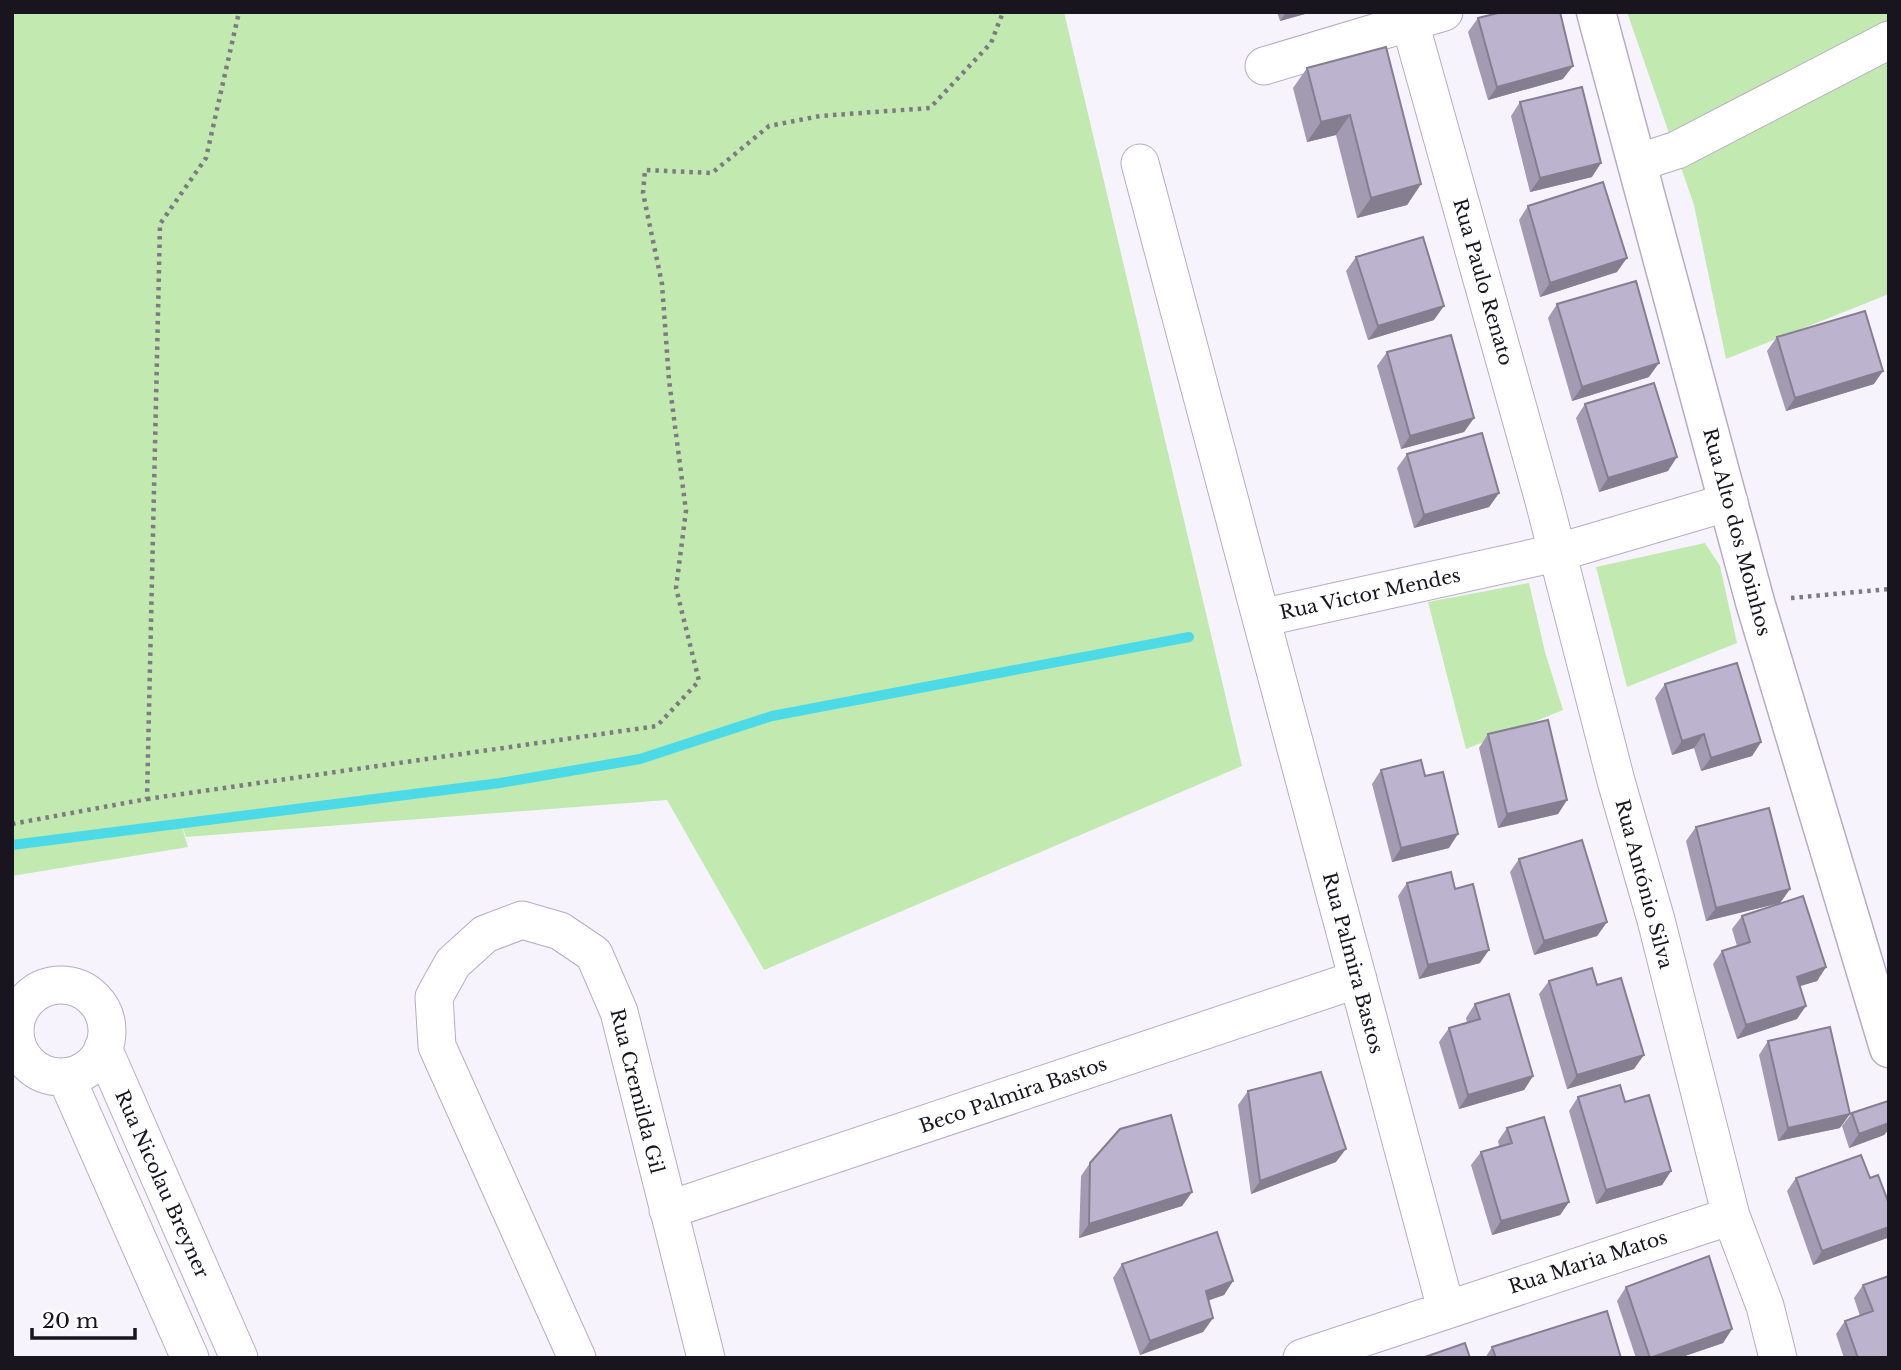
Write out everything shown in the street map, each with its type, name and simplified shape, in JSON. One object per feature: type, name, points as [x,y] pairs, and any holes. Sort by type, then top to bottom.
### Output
[{"type":"street","name":"Rua Alto dos Moinhos","points":[[1595,12],[1755,602],[1889,1048]]},
{"type":"street","points":[[1264,66],[1420,15]]},
{"type":"street","name":"Rua Paulo Renato","points":[[1420,15],[1556,553]]},
{"type":"street","points":[[1637,163],[1676,150],[1889,40]]},
{"type":"street","name":"Rua Victor Mendes","points":[[1140,163],[1261,618],[1556,553],[1729,502]]},
{"type":"street","name":"Rua António Silva","points":[[1556,553],[1656,920],[1731,1216]]},
{"type":"street","name":"Rua Palmira Bastos","points":[[1261,618],[1446,1309]]},
{"type":"street","name":"Rua Cremilda Gil","points":[[577,1358],[438,1046],[434,997],[453,963],[485,934],[522,920],[560,931],[594,954],[619,1012],[706,1358]]},
{"type":"street","name":"Beco Palmira Bastos","points":[[668,1210],[1358,979]]},
{"type":"street","points":[[62,984],[89,994],[99,1005],[106,1019],[107,1034],[103,1048],[88,1068],[66,1076],[50,1076],[36,1070],[15,1047],[16,1017],[23,1003],[34,993],[62,984]]},
{"type":"street","name":"Rua Nicolau Breyner","points":[[103,1048],[239,1358]]},
{"type":"street","points":[[66,1076],[190,1358]]},
{"type":"street","points":[[1731,1216],[1765,1306],[1778,1358]]},
{"type":"street","name":"Rua Maria Matos","points":[[1303,1358],[1731,1216]]},
{"type":"path","points":[[148,799],[160,224],[206,158],[239,12]]},
{"type":"path","points":[[12,824],[148,799],[657,726],[699,681],[676,588],[686,511],[669,380],[662,284],[643,193],[645,170],[712,173],[769,125],[820,116],[930,108],[991,43],[1003,12]]},
{"type":"path","points":[[1755,602],[1865,589],[1889,589]]},
{"type":"green space","points":[[12,12],[1064,12],[1242,766],[764,970],[667,800],[186,837],[178,814],[188,847],[12,876]]},
{"type":"green space","points":[[1627,12],[1889,12],[1889,294],[1726,359],[1694,205]]},
{"type":"green space","points":[[1705,543],[1720,566],[1737,643],[1627,687],[1596,567]]},
{"type":"green space","points":[[1529,583],[1545,652],[1563,710],[1466,749],[1428,602]]},
{"type":"building","points":[[1502,12],[1560,12],[1573,66],[1497,87],[1478,18]]},
{"type":"building","points":[[1386,47],[1421,184],[1371,198],[1350,115],[1321,122],[1307,68]]},
{"type":"building","points":[[1582,87],[1601,163],[1540,178],[1520,102]]},
{"type":"building","points":[[1603,182],[1627,258],[1550,283],[1528,206]]},
{"type":"building","points":[[1423,237],[1444,306],[1378,326],[1356,257]]},
{"type":"building","points":[[1636,281],[1659,363],[1582,387],[1557,304]]},
{"type":"building","points":[[1865,311],[1883,371],[1795,398],[1777,337]]},
{"type":"building","points":[[1451,335],[1474,418],[1410,436],[1387,352]]},
{"type":"building","points":[[1654,383],[1677,457],[1608,478],[1585,404]]},
{"type":"building","points":[[1482,433],[1499,493],[1424,515],[1407,454]]},
{"type":"building","points":[[1737,663],[1761,742],[1711,758],[1704,734],[1682,741],[1665,684]]},
{"type":"building","points":[[1548,720],[1567,800],[1507,814],[1488,734]]},
{"type":"building","points":[[1421,760],[1425,776],[1443,772],[1458,834],[1401,848],[1381,770]]},
{"type":"building","points":[[1769,808],[1790,889],[1716,908],[1696,827]]},
{"type":"building","points":[[1582,840],[1607,922],[1544,941],[1519,859]]},
{"type":"building","points":[[1451,872],[1455,889],[1473,884],[1489,950],[1428,965],[1407,883]]},
{"type":"building","points":[[1803,896],[1826,967],[1797,977],[1806,1006],[1746,1025],[1722,951],[1750,942],[1742,916]]},
{"type":"building","points":[[1592,968],[1597,985],[1621,978],[1644,1055],[1577,1075],[1549,981]]},
{"type":"building","points":[[1509,994],[1533,1076],[1468,1095],[1449,1028],[1480,1019],[1475,1004]]},
{"type":"building","points":[[1830,1027],[1850,1114],[1788,1128],[1768,1041]]},
{"type":"building","points":[[1321,1072],[1346,1149],[1260,1181],[1248,1091]]},
{"type":"building","points":[[1620,1085],[1625,1102],[1649,1095],[1671,1171],[1606,1190],[1578,1097]]},
{"type":"building","points":[[1888,1101],[1889,1123],[1859,1134],[1852,1113]]},
{"type":"building","points":[[1171,1115],[1192,1192],[1089,1224],[1090,1163],[1120,1129]]},
{"type":"building","points":[[1544,1117],[1569,1202],[1501,1221],[1481,1152],[1512,1143],[1507,1128]]},
{"type":"building","points":[[1861,1155],[1870,1178],[1878,1175],[1889,1204],[1889,1227],[1822,1251],[1796,1178]]},
{"type":"building","points":[[1217,1232],[1233,1281],[1206,1291],[1213,1318],[1150,1341],[1122,1264]]},
{"type":"building","points":[[1709,1256],[1732,1329],[1650,1358],[1626,1287]]},
{"type":"building","points":[[1889,1276],[1889,1358],[1858,1358],[1845,1321],[1873,1311],[1863,1285]]},
{"type":"building","points":[[1607,1311],[1621,1358],[1496,1358],[1492,1347]]},
{"type":"building","points":[[1465,1343],[1470,1358],[1422,1358]]},
{"type":"waterway","points":[[12,845],[500,783],[640,759],[772,716],[1189,637]]}]
